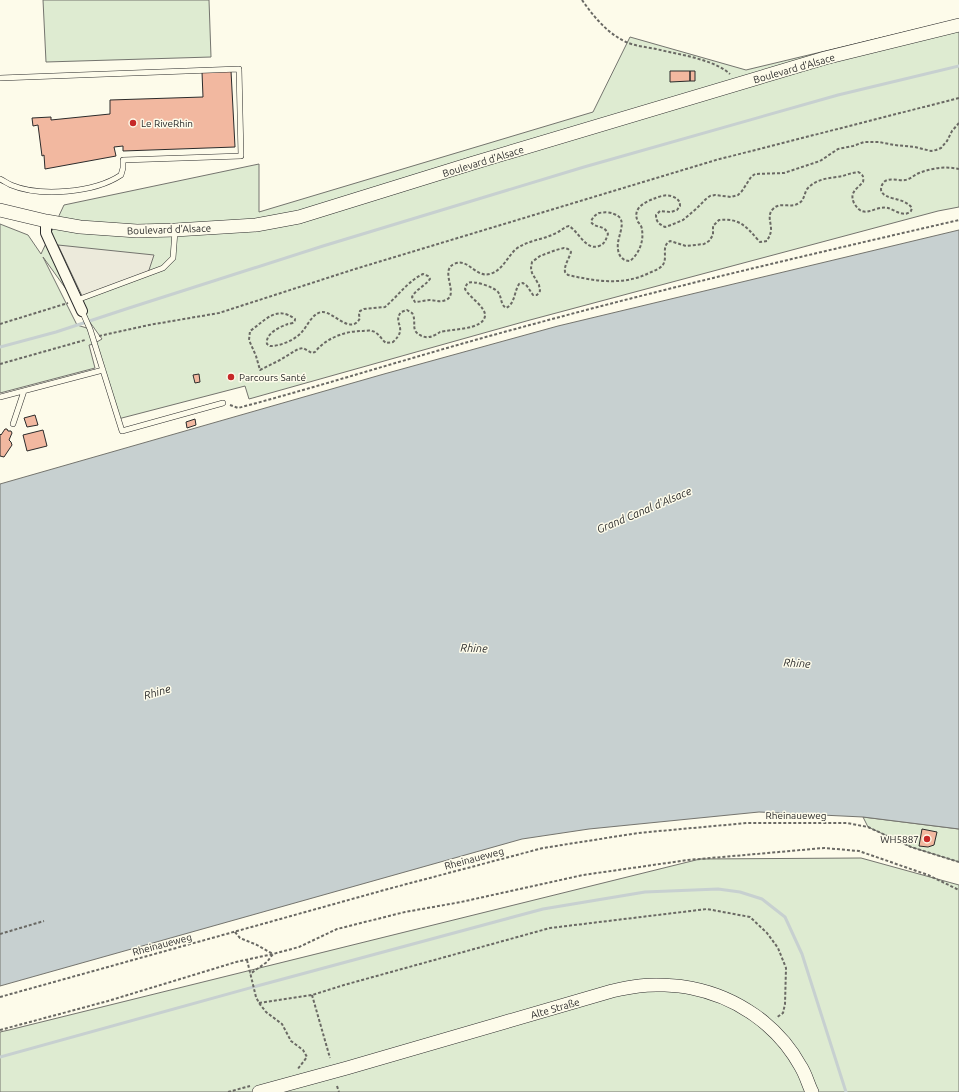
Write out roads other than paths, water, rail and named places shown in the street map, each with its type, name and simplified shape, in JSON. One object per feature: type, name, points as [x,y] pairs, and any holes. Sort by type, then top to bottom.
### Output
[{"type":"street","name":"Boulevard d'Alsace","points":[[0,210],[80,227],[137,231],[175,230],[256,224],[299,217],[825,58],[959,25]]},
{"type":"street","points":[[46,221],[46,233],[70,276],[82,311]]},
{"type":"street","name":"Alte Straße","points":[[259,1092],[612,991],[640,986],[690,987],[712,993],[733,1002],[754,1014],[790,1049],[802,1068],[812,1092]]},
{"type":"lane","points":[[0,78],[239,69],[241,156],[123,160],[121,175],[104,184],[80,190],[48,192],[11,185],[0,179]]},
{"type":"lane","points":[[77,300],[163,268],[173,258],[175,230]]},
{"type":"lane","points":[[82,311],[104,370],[122,431],[223,403]]},
{"type":"lane","points":[[0,398],[104,370]]},
{"type":"lane","points":[[13,424],[24,391]]},
{"type":"water","points":[[959,230],[959,829],[863,817],[759,812],[589,829],[522,839],[0,986],[0,484],[384,374],[558,326]]},
{"type":"waterway","points":[[0,347],[56,332],[323,246],[584,167],[838,95],[959,66]]},
{"type":"waterway","points":[[0,1057],[543,909],[645,892],[718,889],[740,892],[762,899],[785,917],[802,954],[846,1092]]},
{"type":"place","name":"Le RiveRhin","points":[[133,123]]},
{"type":"place","name":"Parcours Santé","points":[[231,377]]},
{"type":"place","name":"WH5887","points":[[927,839]]},
{"type":"water label","name":"Grand Canal d'Alsace","points":[[644,510]]},
{"type":"water label","name":"Rhine","points":[[474,648]]},
{"type":"water label","name":"Rhine","points":[[797,663]]},
{"type":"water label","name":"Rhine","points":[[157,692]]}]
